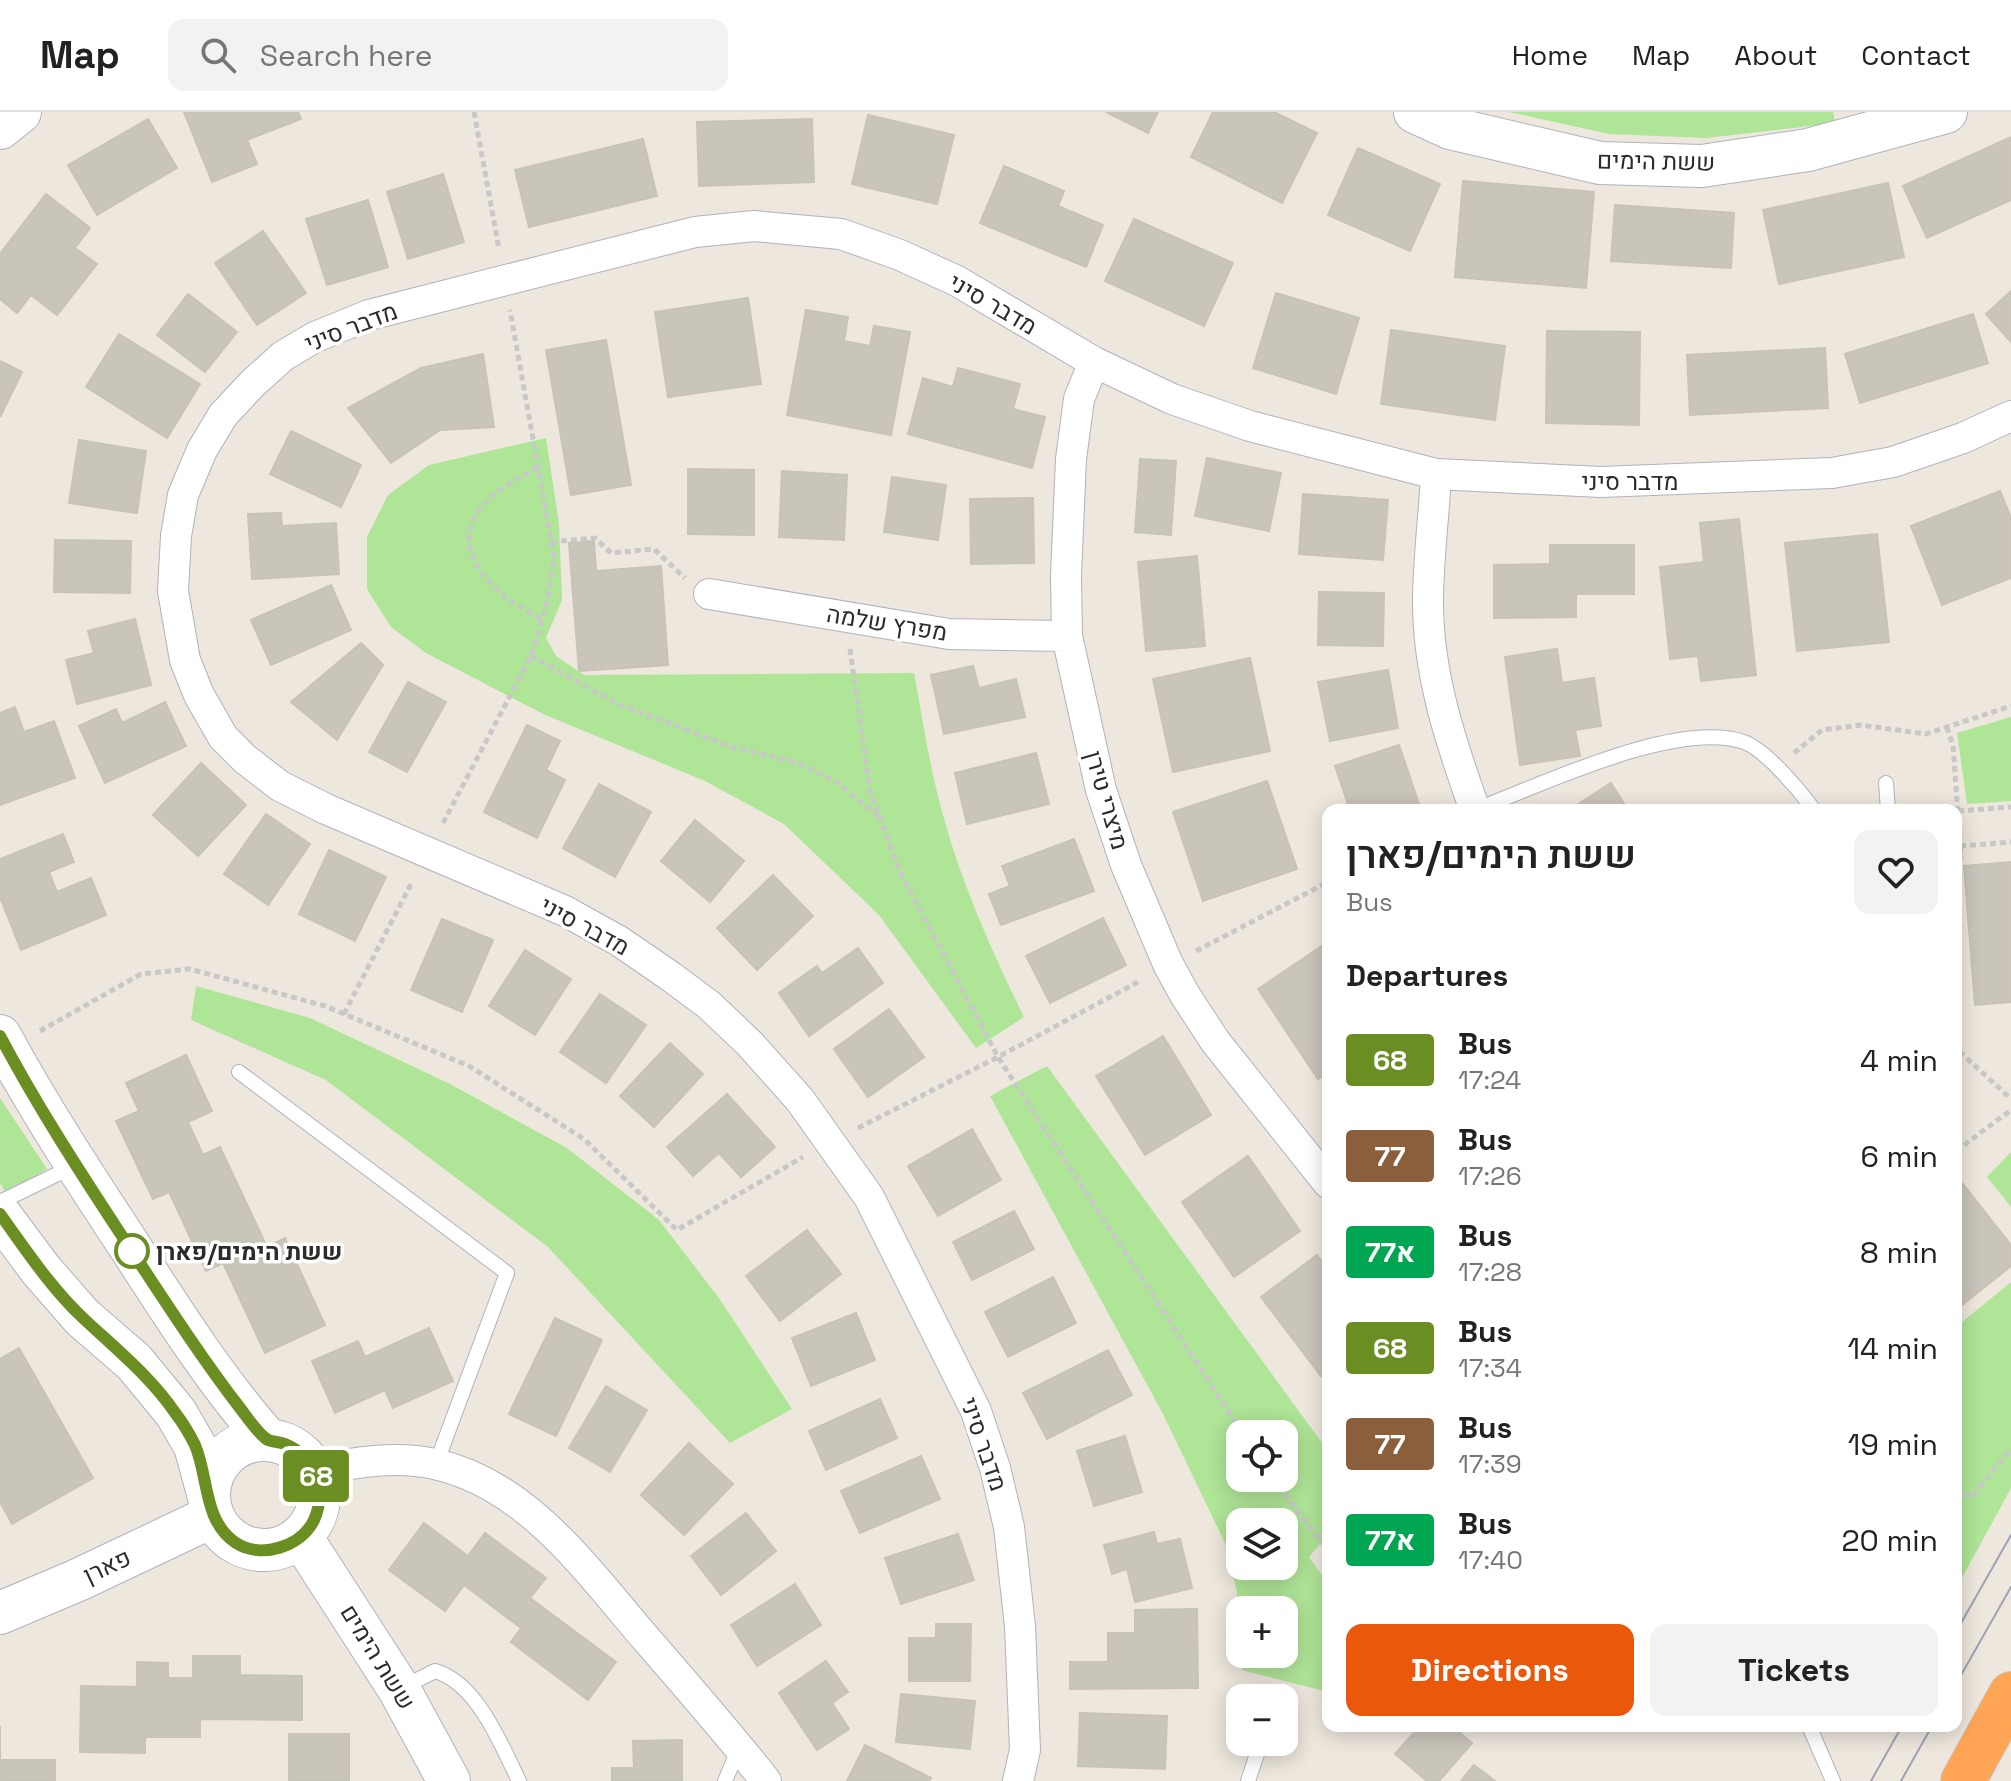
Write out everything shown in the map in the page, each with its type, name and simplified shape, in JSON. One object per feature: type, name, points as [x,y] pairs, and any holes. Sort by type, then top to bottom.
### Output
[{"type":"highway","points":[[1963,1781],[2011,1694]]},
{"type":"street","points":[[0,128],[20,112]]},
{"type":"street","name":"ששת הימים","points":[[1415,112],[1450,128],[1600,163],[1702,166],[1808,150],[1853,131],[1946,112]]},
{"type":"street","name":"מדבר סיני","points":[[1018,1781],[1025,1750],[1020,1626],[1009,1527],[995,1468],[976,1411],[869,1197],[832,1141],[750,1044],[709,1005],[670,976],[619,941],[565,911],[326,809],[280,786],[223,737],[199,695],[185,660],[173,591],[176,536],[183,495],[202,450],[223,415],[283,356],[315,337],[369,315],[695,232],[754,226],[841,234],[900,255],[957,281],[1094,362],[1172,399],[1250,426],[1436,474],[1617,482],[1832,473],[1893,462],[1963,438],[2011,416]]},
{"type":"street","name":"מיצרי טירן","points":[[1094,362],[1079,399],[1071,459],[1066,542],[1067,636],[1101,790],[1126,865],[1168,964],[1215,1041],[1322,1175]]},
{"type":"street","points":[[1436,474],[1428,604],[1436,679],[1446,727],[1473,804]]},
{"type":"street","name":"מפרץ שלמה","points":[[709,594],[949,634],[1067,636]]},
{"type":"street","points":[[4,1043],[76,1165],[214,1373],[267,1439]]},
{"type":"street","points":[[0,1215],[41,1270],[82,1317],[134,1362],[176,1413],[195,1446],[211,1507],[223,1533],[239,1545],[257,1550],[284,1547],[301,1537],[313,1522],[319,1504],[319,1484],[314,1470],[302,1454],[286,1444],[267,1439],[248,1442],[234,1448],[220,1461],[211,1478],[211,1507]]},
{"type":"street","points":[[314,1470],[396,1459],[436,1464],[483,1481],[526,1509],[558,1539],[740,1747],[766,1781]]},
{"type":"street","name":"פארן","points":[[0,1613],[64,1586],[211,1507]]},
{"type":"street","name":"ששת הימים","points":[[301,1537],[399,1689],[449,1781]]},
{"type":"lane","points":[[1491,804],[1630,751],[1699,736],[1746,743],[1792,781],[1809,804]]},
{"type":"lane","points":[[1886,783],[1888,804]]},
{"type":"lane","points":[[239,1072],[507,1273],[436,1464]]},
{"type":"lane","points":[[0,1202],[76,1165]]},
{"type":"lane","points":[[399,1689],[435,1671],[451,1675],[469,1693],[499,1740],[519,1781]]},
{"type":"lane","points":[[1812,1732],[1833,1781]]},
{"type":"lane","points":[[725,1781],[740,1747]]},
{"type":"lane","points":[[1248,1781],[1256,1756]]},
{"type":"path","points":[[344,1014],[531,656],[547,602],[554,557],[474,112]]},
{"type":"path","points":[[538,468],[510,481],[486,500],[469,525],[469,552],[491,584],[542,620]]},
{"type":"path","points":[[551,542],[595,538],[611,553],[654,549],[681,575],[709,594]]},
{"type":"path","points":[[845,616],[870,791],[900,872],[998,1057],[1234,1420]]},
{"type":"path","points":[[531,656],[618,704],[732,747],[799,763],[838,783],[881,818]]},
{"type":"path","points":[[1776,768],[1822,730],[1861,725],[1926,734],[2011,706]]},
{"type":"path","points":[[1947,727],[1953,746],[1957,804]]},
{"type":"path","points":[[1962,811],[2011,807]]},
{"type":"path","points":[[1962,846],[2011,842]]},
{"type":"path","points":[[1192,953],[1322,885]]},
{"type":"path","points":[[4,1043],[141,974],[190,969],[325,1006],[469,1066],[584,1139],[677,1230],[832,1141],[1138,982]]},
{"type":"path","points":[[1962,1054],[2011,1099]]},
{"type":"path","points":[[1962,1147],[2011,1110]]},
{"type":"path","points":[[1962,1492],[1972,1497],[2011,1449]]},
{"type":"path","points":[[1283,1492],[1322,1542]]},
{"type":"green space","points":[[1509,112],[1833,112],[1835,123],[1706,138],[1609,134]]},
{"type":"green space","points":[[546,438],[559,524],[562,600],[546,638],[556,656],[584,675],[914,673],[928,752],[947,828],[987,938],[1024,1017],[976,1048],[879,915],[784,824],[705,781],[543,714],[426,653],[391,627],[367,589],[367,537],[388,495],[429,465]]},
{"type":"green space","points":[[2011,717],[2011,801],[1967,804],[1957,733]]},
{"type":"green space","points":[[196,986],[310,1018],[448,1083],[567,1148],[659,1220],[719,1298],[792,1409],[730,1443],[548,1247],[326,1080],[191,1020]]},
{"type":"green space","points":[[1047,1066],[1322,1443],[1322,1542],[1309,1557],[1322,1575],[1322,1690],[1242,1670],[1298,1668],[1298,1596],[1237,1596],[1234,1580],[1298,1580],[1298,1508],[1226,1508],[1226,1547],[1163,1414],[990,1096]]},
{"type":"green space","points":[[0,1098],[47,1169],[6,1193],[0,1183]]},
{"type":"green space","points":[[2011,1152],[2011,1207],[1987,1177]]},
{"type":"green space","points":[[2011,1282],[2011,1488],[1962,1578],[1962,1322]]},
{"type":"building","points":[[184,112],[298,112],[301,119],[247,140],[257,164],[212,182]]},
{"type":"building","points":[[1106,112],[1158,112],[1148,133]]},
{"type":"building","points":[[1213,112],[1274,112],[1317,133],[1282,203],[1191,157]]},
{"type":"building","points":[[868,115],[954,135],[937,204],[852,184]]},
{"type":"building","points":[[148,119],[177,168],[97,215],[68,165]]},
{"type":"building","points":[[812,119],[814,182],[699,186],[697,122]]},
{"type":"building","points":[[2011,137],[2011,200],[1927,238],[1903,186]]},
{"type":"building","points":[[643,139],[657,196],[529,227],[515,170]]},
{"type":"building","points":[[1358,148],[1440,184],[1410,251],[1328,215]]},
{"type":"building","points":[[1004,166],[1064,191],[1058,206],[1103,225],[1086,267],[980,223]]},
{"type":"building","points":[[443,174],[464,242],[408,259],[387,192]]},
{"type":"building","points":[[1463,181],[1594,192],[1586,288],[1455,277]]},
{"type":"building","points":[[1888,183],[1904,257],[1779,284],[1763,210]]},
{"type":"building","points":[[46,194],[90,228],[75,248],[97,264],[57,315],[31,295],[17,313],[0,299],[0,254]]},
{"type":"building","points":[[368,200],[388,267],[327,285],[306,219]]},
{"type":"building","points":[[1615,205],[1734,213],[1731,268],[1611,261]]},
{"type":"building","points":[[1134,219],[1233,263],[1204,326],[1105,281]]},
{"type":"building","points":[[263,231],[306,293],[257,325],[215,263]]},
{"type":"building","points":[[2011,291],[2011,342],[1986,314]]},
{"type":"building","points":[[1276,293],[1359,318],[1336,394],[1253,368]]},
{"type":"building","points":[[188,294],[237,332],[205,372],[157,335]]},
{"type":"building","points":[[748,298],[761,384],[668,397],[655,312]]},
{"type":"building","points":[[806,310],[848,317],[844,341],[870,346],[874,326],[910,332],[891,435],[787,415]]},
{"type":"building","points":[[1973,314],[1988,363],[1860,403],[1845,354]]},
{"type":"building","points":[[1391,330],[1505,346],[1495,420],[1381,404]]},
{"type":"building","points":[[1547,331],[1640,332],[1639,425],[1546,423]]},
{"type":"building","points":[[119,334],[200,384],[167,438],[86,387]]},
{"type":"building","points":[[606,340],[631,485],[571,495],[546,350]]},
{"type":"building","points":[[1825,348],[1828,408],[1690,415],[1687,355]]},
{"type":"building","points":[[483,354],[494,427],[440,430],[391,463],[348,408],[421,368]]},
{"type":"building","points":[[0,361],[22,372],[0,417]]},
{"type":"building","points":[[958,368],[1020,384],[1013,409],[1045,417],[1032,468],[908,434],[923,378],[953,387]]},
{"type":"building","points":[[291,431],[361,465],[341,507],[270,474]]},
{"type":"building","points":[[79,440],[146,451],[137,513],[69,503]]},
{"type":"building","points":[[1207,458],[1281,473],[1269,531],[1195,516]]},
{"type":"building","points":[[1140,459],[1176,461],[1171,535],[1135,532]]},
{"type":"building","points":[[688,469],[754,470],[754,535],[688,534]]},
{"type":"building","points":[[782,471],[847,475],[844,540],[779,537]]},
{"type":"building","points":[[892,477],[946,485],[938,540],[884,532]]},
{"type":"building","points":[[2000,491],[2011,518],[2011,578],[1942,605],[1911,526]]},
{"type":"building","points":[[1303,494],[1388,500],[1383,560],[1299,554]]},
{"type":"building","points":[[1033,498],[1034,563],[971,564],[970,499]]},
{"type":"building","points":[[281,513],[282,526],[336,523],[339,574],[252,579],[248,514]]},
{"type":"building","points":[[1739,519],[1756,675],[1701,681],[1698,656],[1670,659],[1660,567],[1704,562],[1700,523]]},
{"type":"building","points":[[1877,534],[1889,642],[1797,651],[1785,543]]},
{"type":"building","points":[[55,540],[131,541],[130,593],[54,592]]},
{"type":"building","points":[[594,541],[596,571],[661,566],[668,665],[579,671],[569,543]]},
{"type":"building","points":[[1550,545],[1634,545],[1634,594],[1576,594],[1576,617],[1494,618],[1494,565],[1550,564]]},
{"type":"building","points":[[1197,556],[1205,646],[1146,651],[1138,562]]},
{"type":"building","points":[[331,585],[351,630],[271,665],[251,620]]},
{"type":"building","points":[[1319,592],[1384,593],[1383,646],[1318,645]]},
{"type":"building","points":[[135,619],[151,685],[77,704],[66,660],[94,653],[88,631]]},
{"type":"building","points":[[361,643],[383,665],[337,740],[291,702]]},
{"type":"building","points":[[1557,649],[1562,683],[1594,678],[1601,726],[1575,730],[1580,756],[1520,765],[1505,657]]},
{"type":"building","points":[[1250,658],[1270,751],[1173,772],[1153,679]]},
{"type":"building","points":[[973,666],[979,688],[1016,679],[1025,717],[944,734],[931,675]]},
{"type":"building","points":[[1388,670],[1398,728],[1330,741],[1318,682]]},
{"type":"building","points":[[408,682],[446,702],[407,772],[369,752]]},
{"type":"building","points":[[165,702],[186,746],[105,783],[79,726],[116,709],[122,723]]},
{"type":"building","points":[[15,707],[24,732],[54,721],[75,778],[0,805],[0,713]]},
{"type":"building","points":[[527,725],[560,741],[546,770],[565,780],[537,838],[484,812]]},
{"type":"building","points":[[1399,745],[1419,804],[1348,804],[1335,766]]},
{"type":"building","points":[[1036,753],[1049,804],[967,824],[955,773]]},
{"type":"building","points":[[201,763],[246,805],[198,856],[153,815]]},
{"type":"building","points":[[1267,781],[1297,869],[1203,901],[1173,812]]},
{"type":"building","points":[[1611,783],[1624,804],[1578,804]]},
{"type":"building","points":[[599,784],[651,812],[615,877],[563,848]]},
{"type":"building","points":[[266,814],[310,844],[268,905],[224,874]]},
{"type":"building","points":[[695,820],[744,861],[710,902],[661,861]]},
{"type":"building","points":[[63,834],[74,862],[49,872],[57,892],[91,878],[106,915],[21,950],[0,897],[0,859]]},
{"type":"building","points":[[1074,839],[1094,891],[1001,925],[989,894],[1010,886],[1002,866]]},
{"type":"building","points":[[329,850],[386,877],[355,941],[299,914]]},
{"type":"building","points":[[2011,862],[2011,1002],[1975,1005],[1964,866]]},
{"type":"building","points":[[773,875],[813,916],[757,970],[717,928]]},
{"type":"building","points":[[1103,918],[1126,965],[1050,1003],[1026,956]]},
{"type":"building","points":[[442,919],[493,940],[462,1012],[411,990]]},
{"type":"building","points":[[1322,946],[1322,1076],[1318,1079],[1258,989]]},
{"type":"building","points":[[858,948],[883,983],[809,1036],[779,993],[817,966],[822,973]]},
{"type":"building","points":[[525,950],[571,979],[535,1035],[489,1006]]},
{"type":"building","points":[[600,994],[646,1025],[606,1083],[560,1052]]},
{"type":"building","points":[[889,1009],[924,1057],[868,1097],[834,1049]]},
{"type":"building","points":[[1163,1036],[1211,1115],[1145,1155],[1096,1076]]},
{"type":"building","points":[[670,1043],[703,1074],[654,1127],[620,1096]]},
{"type":"building","points":[[186,1055],[212,1111],[188,1122],[203,1155],[220,1147],[267,1247],[285,1238],[325,1325],[265,1353],[223,1263],[206,1271],[169,1192],[153,1199],[116,1121],[139,1111],[126,1083]]},
{"type":"building","points":[[727,1094],[775,1147],[741,1177],[719,1153],[693,1176],[667,1147]]},
{"type":"building","points":[[972,1129],[1001,1180],[938,1216],[908,1166]]},
{"type":"building","points":[[1248,1156],[1300,1231],[1234,1277],[1182,1202]]},
{"type":"building","points":[[1962,1185],[2011,1245],[2011,1266],[1962,1305]]},
{"type":"building","points":[[1014,1211],[1034,1249],[972,1280],[953,1242]]},
{"type":"building","points":[[807,1230],[841,1274],[780,1321],[746,1276]]},
{"type":"building","points":[[1317,1255],[1322,1261],[1322,1375],[1321,1376],[1261,1297]]},
{"type":"building","points":[[1053,1277],[1076,1323],[1008,1357],[985,1312]]},
{"type":"building","points":[[856,1313],[875,1360],[811,1386],[792,1338]]},
{"type":"building","points":[[555,1318],[602,1340],[556,1436],[509,1414]]},
{"type":"building","points":[[429,1328],[453,1381],[393,1408],[385,1390],[335,1413],[312,1361],[358,1341],[365,1357]]},
{"type":"building","points":[[19,1348],[93,1478],[12,1524],[0,1502],[0,1359]]},
{"type":"building","points":[[1108,1350],[1132,1395],[1047,1439],[1023,1393]]},
{"type":"building","points":[[606,1386],[647,1410],[610,1472],[569,1448]]},
{"type":"building","points":[[880,1399],[897,1438],[826,1470],[809,1431]]},
{"type":"building","points":[[1125,1436],[1142,1492],[1094,1506],[1077,1451]]},
{"type":"building","points":[[689,1443],[733,1484],[684,1535],[641,1495]]},
{"type":"building","points":[[921,1456],[940,1499],[860,1533],[841,1491]]},
{"type":"building","points":[[746,1513],[776,1551],[721,1595],[691,1556]]},
{"type":"building","points":[[424,1523],[468,1556],[485,1533],[546,1578],[530,1598],[616,1662],[588,1700],[511,1642],[521,1628],[464,1585],[445,1611],[389,1570]]},
{"type":"building","points":[[1154,1532],[1157,1544],[1180,1539],[1192,1588],[1135,1602],[1127,1569],[1112,1574],[1104,1545]]},
{"type":"building","points":[[958,1534],[974,1580],[901,1604],[885,1558]]},
{"type":"building","points":[[795,1584],[821,1625],[757,1666],[731,1625]]},
{"type":"building","points":[[1197,1609],[1198,1688],[1070,1689],[1070,1662],[1108,1662],[1108,1633],[1135,1633],[1135,1610]]},
{"type":"building","points":[[936,1624],[971,1624],[970,1681],[909,1681],[909,1638],[936,1638]]},
{"type":"building","points":[[193,1656],[240,1656],[240,1675],[302,1676],[302,1720],[200,1719],[200,1737],[145,1737],[145,1753],[80,1752],[81,1686],[137,1687],[137,1662],[168,1663],[168,1678],[193,1678]]},
{"type":"building","points":[[826,1661],[848,1692],[832,1703],[849,1729],[817,1750],[779,1693]]},
{"type":"building","points":[[901,1694],[975,1701],[970,1749],[896,1742]]},
{"type":"building","points":[[1080,1713],[1167,1716],[1165,1769],[1078,1766]]},
{"type":"building","points":[[1415,1732],[1459,1732],[1472,1743],[1439,1781],[1427,1781],[1395,1754]]},
{"type":"building","points":[[289,1734],[349,1734],[349,1781],[289,1781]]},
{"type":"building","points":[[682,1740],[682,1781],[612,1781],[612,1768],[634,1768],[633,1741]]},
{"type":"building","points":[[865,1745],[931,1778],[929,1781],[847,1781]]},
{"type":"building","points":[[0,1760],[55,1760],[55,1781],[0,1781]]},
{"type":"building","points":[[1474,1765],[1495,1781],[1461,1781]]},
{"type":"tram line","points":[[1962,1621],[2011,1535]]},
{"type":"tram line","points":[[1962,1673],[2011,1587]]},
{"type":"tram line","points":[[1871,1781],[1899,1732]]},
{"type":"tram line","points":[[1901,1781],[1929,1732]]},
{"type":"bus line","name":"68","points":[[0,1036],[76,1165],[214,1373],[267,1439],[286,1444],[302,1454],[314,1470],[319,1484],[319,1504],[313,1522],[301,1537],[284,1547],[257,1550],[239,1545],[223,1533],[213,1516],[195,1446],[176,1413],[134,1362],[82,1317],[41,1270],[0,1214]]},
{"type":"place","name":"ששת הימים/פארן","points":[[132,1251]]}]
